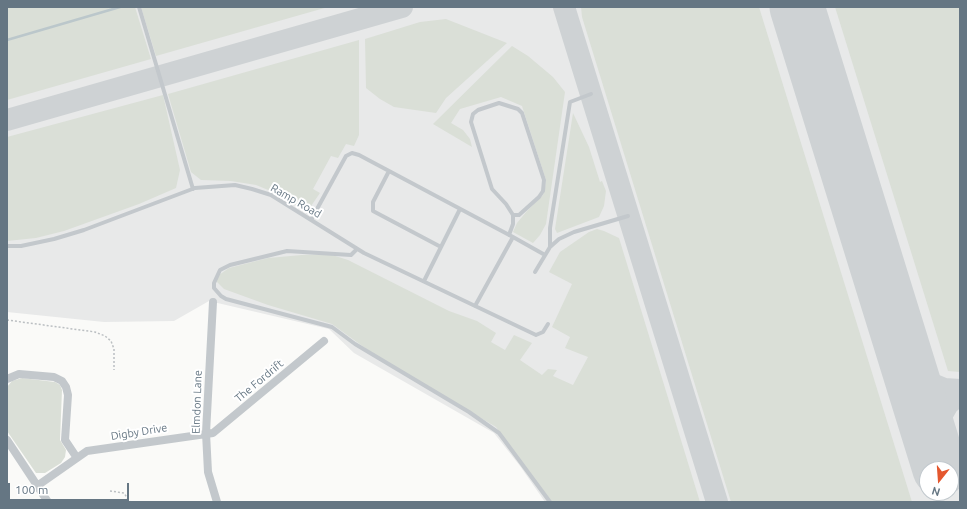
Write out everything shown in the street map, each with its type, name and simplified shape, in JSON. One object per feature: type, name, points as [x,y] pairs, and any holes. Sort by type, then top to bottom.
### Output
[{"type":"street","name":"Elmdon Lane","points":[[213,302],[206,433],[208,472],[217,502]]},
{"type":"street","name":"The Fordrift","points":[[206,433],[213,433],[324,341]]},
{"type":"street","points":[[7,379],[19,374],[54,377],[62,381],[66,387],[68,395],[65,440],[77,458]]},
{"type":"street","name":"Digby Drive","points":[[37,486],[87,450],[206,433]]},
{"type":"street","points":[[7,440],[48,502]]},
{"type":"lane","points":[[139,7],[193,189]]},
{"type":"lane","points":[[550,247],[550,228],[570,102],[591,94]]},
{"type":"lane","points":[[476,306],[511,236],[513,224],[513,215],[506,204],[492,189],[471,122],[473,114],[499,103],[518,109],[522,113],[544,180],[543,191],[539,197],[519,215],[513,215]]},
{"type":"lane","points":[[311,220],[346,156],[349,153],[356,153],[545,255]]},
{"type":"lane","points":[[390,171],[373,202],[373,211],[441,247]]},
{"type":"lane","name":"Ramp Road","points":[[7,246],[21,246],[54,239],[84,230],[193,189],[217,185],[252,189],[271,196],[357,249],[536,336],[544,332],[548,324]]},
{"type":"lane","points":[[424,281],[460,209]]},
{"type":"lane","points":[[535,272],[550,247],[559,239],[574,232],[628,216]]},
{"type":"lane","points":[[357,249],[351,255],[287,251],[230,265],[220,270],[214,283],[214,288],[226,299],[332,327],[355,344],[469,412],[499,433],[550,502]]},
{"type":"path","points":[[7,320],[95,332],[105,336],[111,341],[114,349],[114,370]]},
{"type":"path","points":[[110,491],[119,491],[124,493],[130,502]]},
{"type":"shaded area","points":[[7,7],[960,7],[960,502],[545,502],[520,466],[494,433],[354,353],[329,329],[209,301],[174,321],[104,322],[7,312]]},
{"type":"shaded area","points":[[7,7],[135,7],[151,59],[7,100]]},
{"type":"shaded area","points":[[141,7],[328,7],[156,56]]},
{"type":"shaded area","points":[[581,7],[759,7],[912,502],[731,502],[582,17]]},
{"type":"shaded area","points":[[835,7],[960,7],[960,372],[948,371]]},
{"type":"shaded area","points":[[446,19],[507,43],[446,98],[436,113],[394,107],[380,99],[366,88],[365,39],[420,22]]},
{"type":"shaded area","points":[[359,40],[359,135],[354,146],[346,144],[338,158],[331,156],[313,189],[320,193],[311,206],[301,209],[278,194],[256,185],[231,181],[201,180],[191,172],[168,94]]},
{"type":"shaded area","points":[[512,46],[528,56],[553,77],[565,92],[546,224],[540,235],[533,243],[513,232],[517,223],[543,195],[546,180],[522,106],[501,97],[460,109],[451,123],[463,130],[470,139],[472,147],[433,124]]},
{"type":"shaded area","points":[[163,95],[180,170],[176,188],[139,204],[64,231],[36,238],[7,241],[7,137]]},
{"type":"shaded area","points":[[573,113],[589,147],[600,182],[602,181],[606,191],[604,206],[599,217],[557,233],[555,229]]},
{"type":"shaded area","points":[[597,229],[619,238],[700,502],[550,502],[496,427],[372,353],[332,324],[268,305],[224,289],[216,281],[219,275],[229,268],[268,258],[329,254],[348,260],[449,311],[477,321],[496,333],[491,342],[505,350],[514,335],[532,343],[520,360],[542,375],[548,369],[557,370],[553,376],[573,385],[588,357],[565,348],[570,337],[552,327],[572,284],[549,272],[560,252],[589,232]]},
{"type":"shaded area","points":[[22,378],[55,382],[60,385],[62,390],[60,440],[66,450],[65,457],[61,463],[45,473],[36,473],[7,431],[7,387],[12,381]]},
{"type":"waterway","points":[[7,40],[120,7]]},
{"type":"taxiway","points":[[7,120],[402,7]]},
{"type":"taxiway","points":[[564,7],[717,502]]},
{"type":"taxiway","points":[[907,362],[919,375],[932,384],[944,389],[960,390]]},
{"type":"taxiway","points":[[934,449],[934,438],[940,418],[948,404],[960,394]]},
{"type":"runway","points":[[797,7],[938,461]]}]
